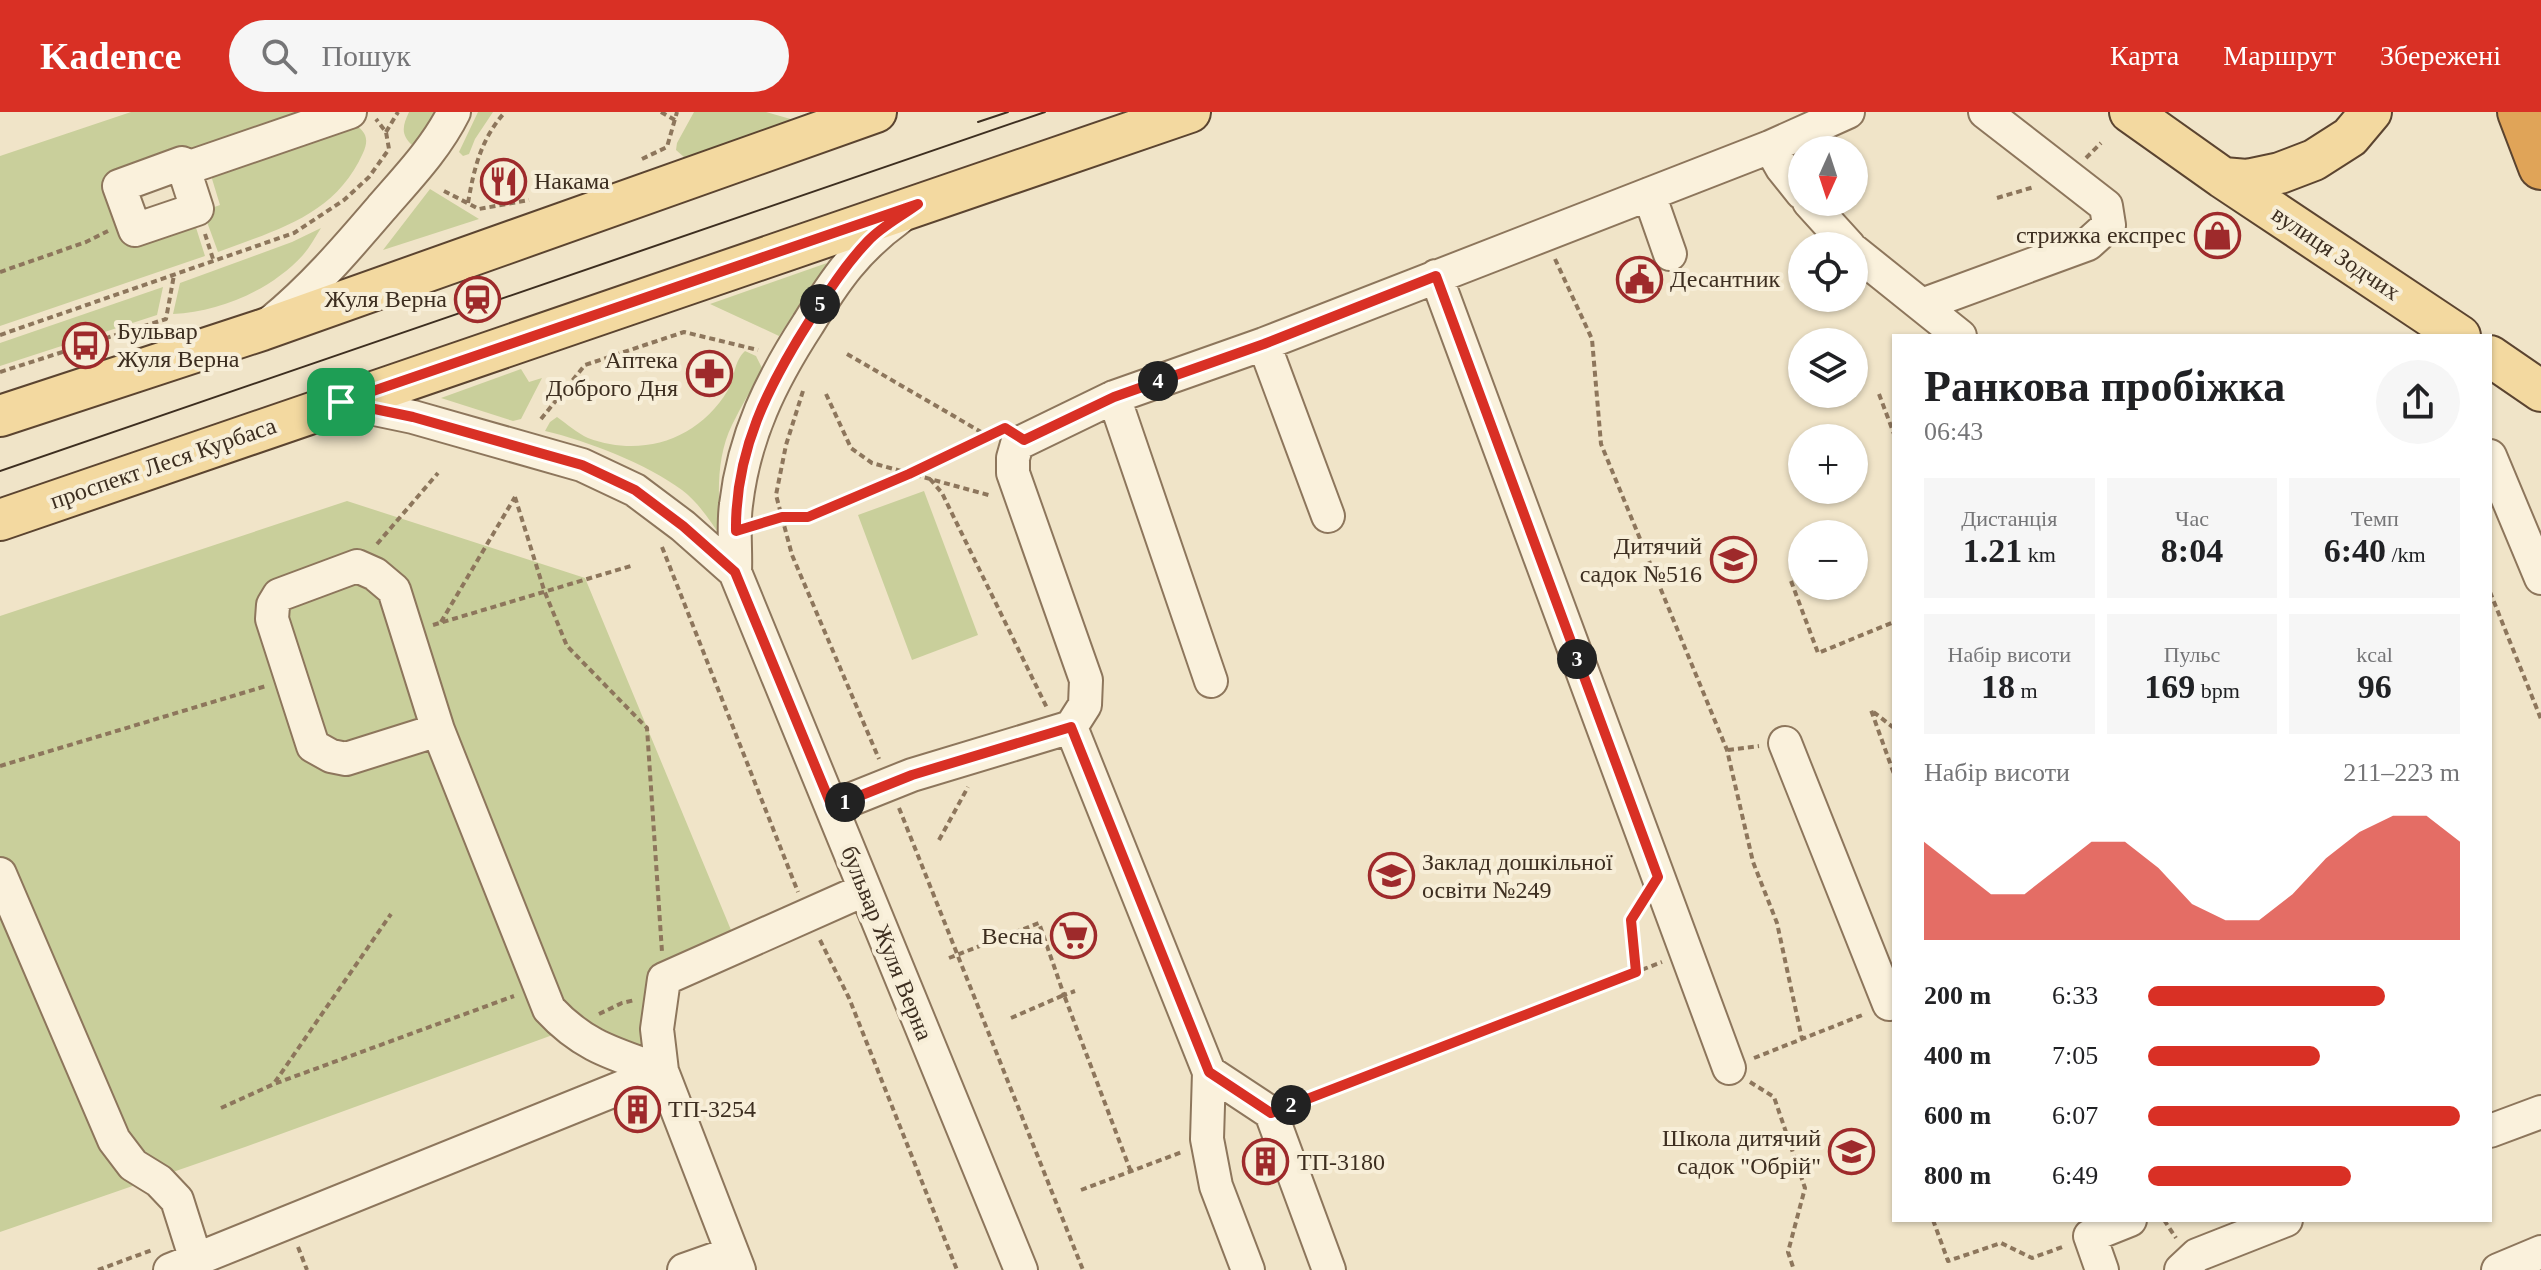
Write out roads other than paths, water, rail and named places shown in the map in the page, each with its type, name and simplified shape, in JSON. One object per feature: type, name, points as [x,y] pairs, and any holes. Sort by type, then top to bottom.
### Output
[{"type":"highway","points":[[2520,112],[2541,167]]},
{"type":"main road","points":[[0,416],[262,330],[876,112]]},
{"type":"main road","name":"проспект Леся Курбаса","points":[[0,520],[1190,112]]},
{"type":"main road","points":[[2130,112],[2223,178],[2247,180],[2280,173],[2314,160],[2350,137],[2371,112]]},
{"type":"main road","name":"вулиця Зодчих","points":[[2223,178],[2444,329]]},
{"type":"main road","points":[[0,389],[85,361],[151,344],[208,348]]},
{"type":"main road","points":[[2492,357],[2541,391]]},
{"type":"street","points":[[184,169],[350,112]]},
{"type":"street","points":[[262,330],[324,274],[416,169],[442,135],[454,112]]},
{"type":"street","points":[[832,807],[889,784],[1065,729],[1085,705],[1086,680],[1013,473],[1017,444],[1114,397],[1264,344],[1770,147],[1848,112]]},
{"type":"street","points":[[1922,305],[2088,244],[2109,225],[2106,206],[1985,112]]},
{"type":"street","points":[[1770,147],[1788,176]]},
{"type":"street","points":[[182,163],[184,169],[197,209],[135,230],[119,186],[182,163]]},
{"type":"street","points":[[1649,194],[1670,254]]},
{"type":"street","name":"бульвар Жуля Верна","points":[[918,204],[871,238],[837,276],[781,365],[764,399],[752,430],[735,505],[735,572],[1021,1270]]},
{"type":"street","points":[[1822,216],[1836,232]]},
{"type":"street","points":[[1868,262],[1958,334]]},
{"type":"street","points":[[1436,276],[1729,1068]]},
{"type":"street","points":[[1264,344],[1328,516]]},
{"type":"street","points":[[1114,397],[1211,681]]},
{"type":"street","name":"бульвар Жуля Верна","points":[[341,402],[413,417],[582,465],[635,490],[683,526],[735,572]]},
{"type":"street","points":[[2492,466],[2502,519],[2541,578]]},
{"type":"street","points":[[438,730],[346,759],[331,756],[313,746],[272,619],[273,605],[279,595],[357,566],[375,574],[394,590],[438,730],[549,1009],[568,1029],[592,1045],[662,1071]]},
{"type":"street","points":[[1065,729],[1209,1072],[1207,1139],[1216,1186],[1248,1270]]},
{"type":"street","points":[[1785,743],[1892,1003]]},
{"type":"street","points":[[1,881],[114,1140],[133,1165],[159,1181],[177,1200],[183,1265],[662,1071]]},
{"type":"street","points":[[684,1270],[736,1261],[662,1071],[657,1029],[663,987],[864,890]]},
{"type":"street","points":[[1209,1072],[1271,1113],[1329,1270]]},
{"type":"street","points":[[2492,1130],[2541,1112]]},
{"type":"street","points":[[2102,1270],[2090,1236],[2125,1222]]},
{"type":"street","points":[[2181,1270],[2197,1255],[2281,1222]]},
{"type":"street","points":[[2498,1270],[2541,1252]]},
{"type":"tram line","points":[[978,122],[1008,112]]},
{"type":"tram line","points":[[0,471],[1045,112]]},
{"type":"place","name":"Накама","points":[[503,181]]},
{"type":"place","name":"стрижка експрес","points":[[2217,235]]},
{"type":"place","name":"Десантник","points":[[1639,279]]},
{"type":"place","name":"Жуля Верна","points":[[478,299]]},
{"type":"place","name":"Бульвар Жуля Верна","points":[[86,345]]},
{"type":"place","name":"Аптека Доброго Дня","points":[[709,374]]},
{"type":"place","name":"Дитячий садок №516","points":[[1733,560]]},
{"type":"place","name":"Заклад дошкільної освіти №249","points":[[1391,876]]},
{"type":"place","name":"Весна","points":[[1074,936]]},
{"type":"place","name":"ТП-3254","points":[[637,1109]]},
{"type":"place","name":"Школа дитячий садок \"Обрій\"","points":[[1852,1152]]},
{"type":"place","name":"ТП-3180","points":[[1266,1162]]}]
